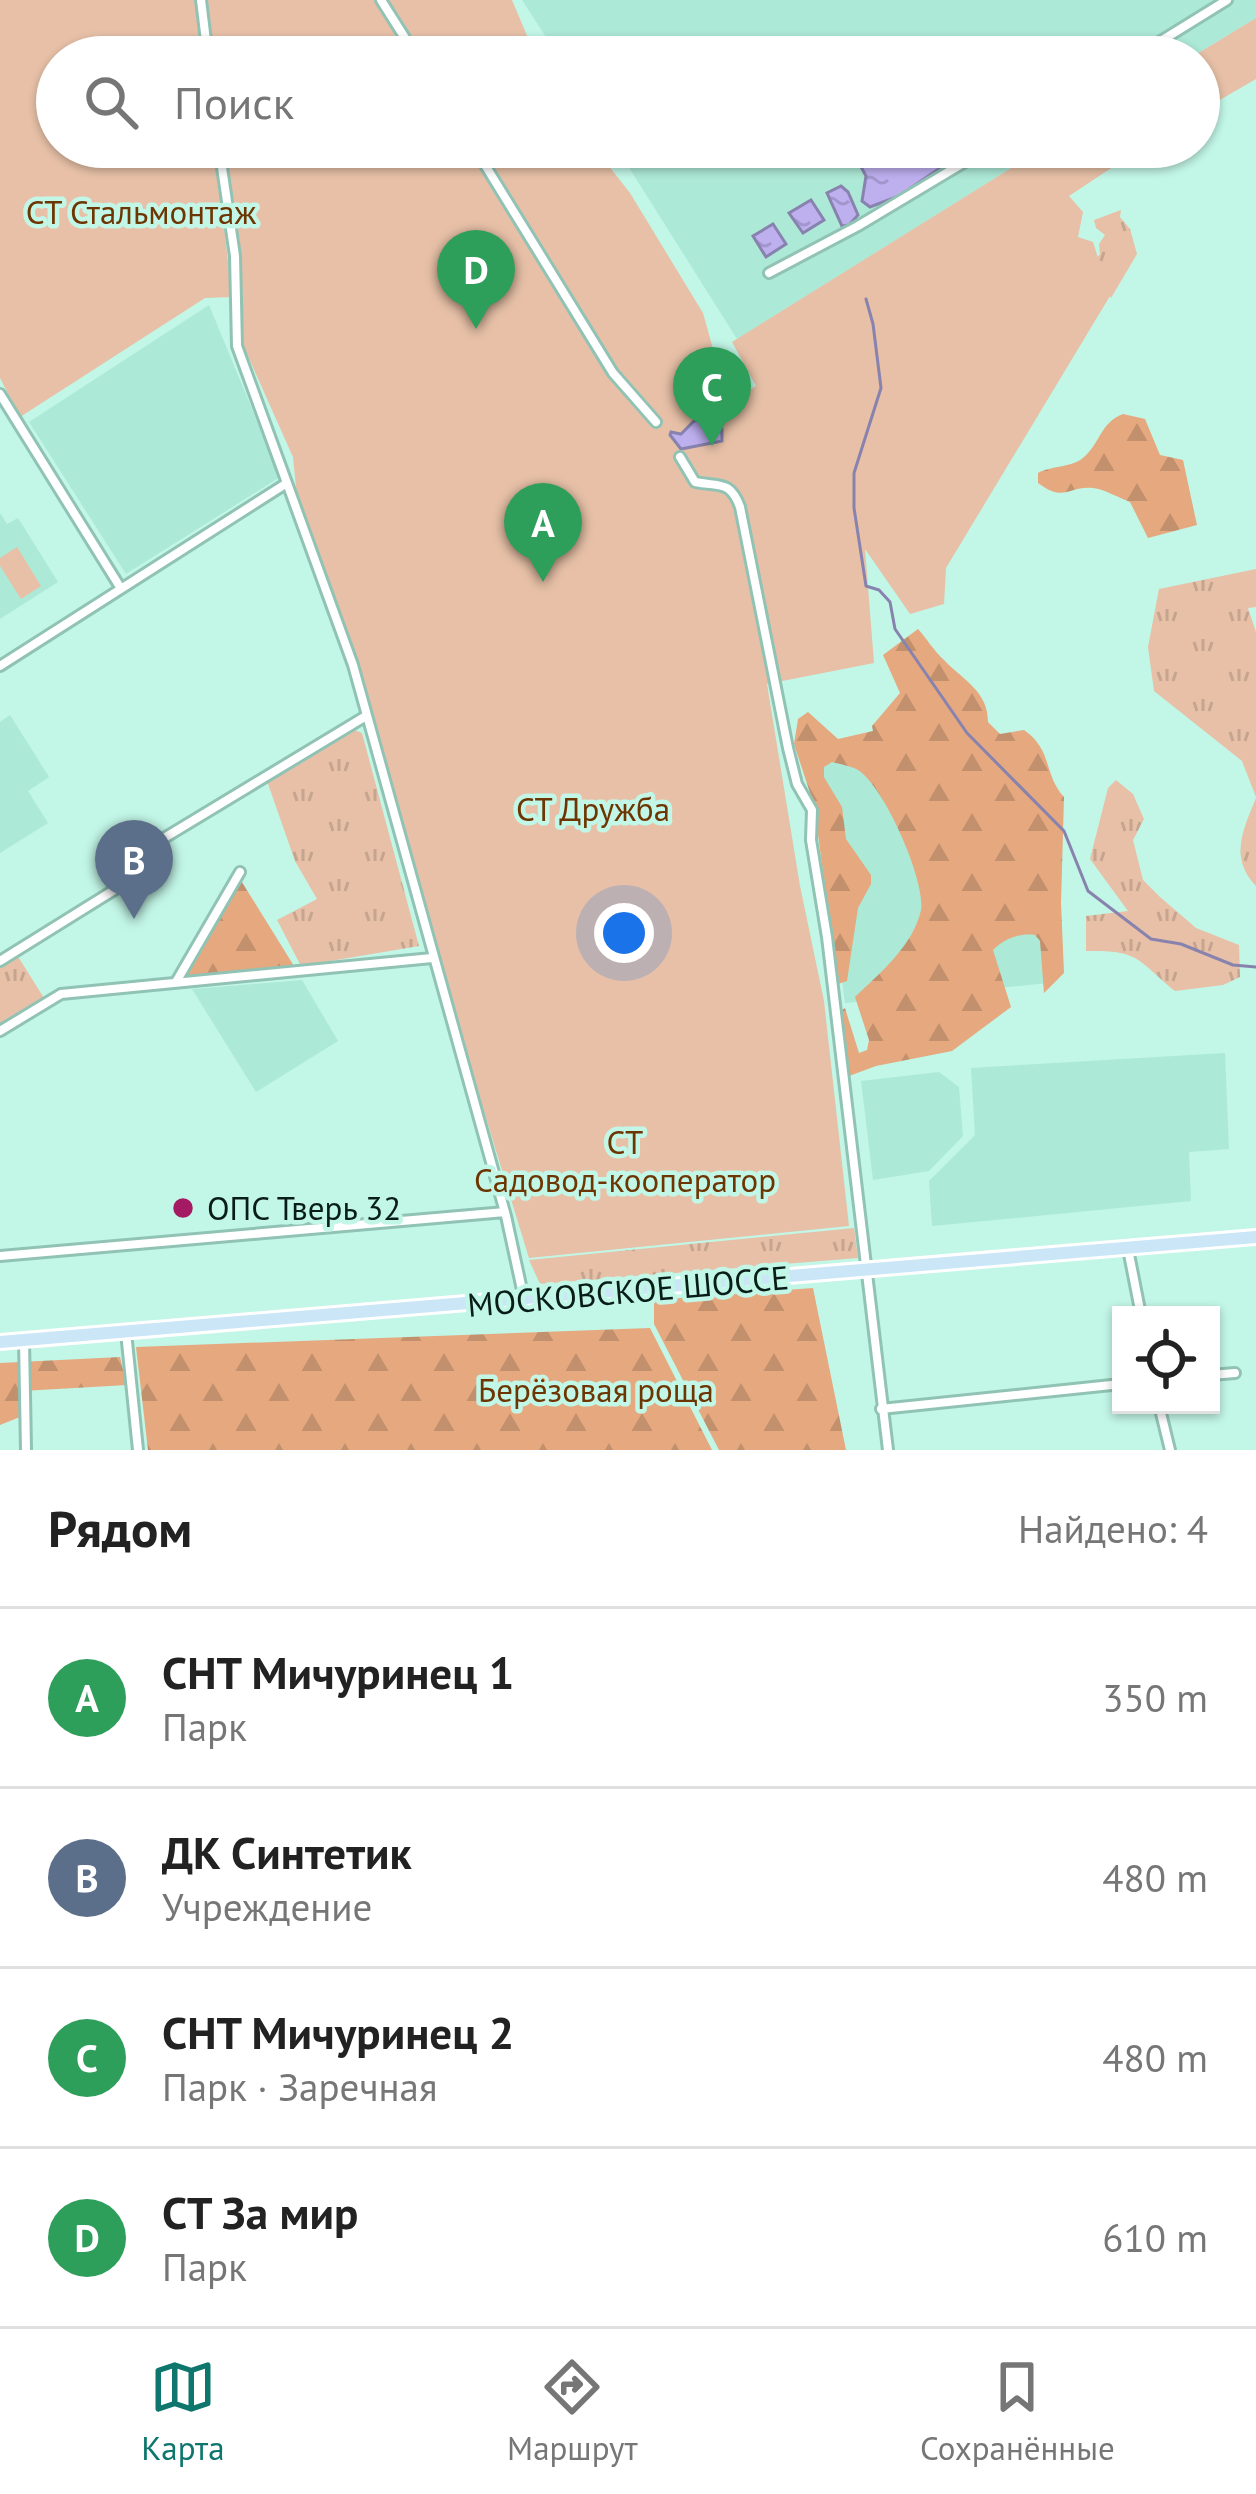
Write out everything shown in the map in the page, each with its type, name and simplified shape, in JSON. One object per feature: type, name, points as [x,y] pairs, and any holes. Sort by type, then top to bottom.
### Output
[{"type":"main road","name":"МОСКОВСКОЕ ШОССЕ","points":[[0,1342],[1256,1238]]},
{"type":"street","points":[[201,0],[205,36]]},
{"type":"street","points":[[381,0],[404,36]]},
{"type":"street","points":[[1169,36],[1227,0]]},
{"type":"street","points":[[222,168],[237,274],[238,346],[353,665],[505,1212],[524,1301]]},
{"type":"street","points":[[487,168],[613,373],[656,422]]},
{"type":"street","points":[[769,273],[955,168]]},
{"type":"street","points":[[0,394],[120,587]]},
{"type":"street","points":[[680,457],[695,482],[731,487],[744,524],[797,784],[812,810],[811,840],[827,937],[888,1450]]},
{"type":"street","points":[[0,666],[287,483]]},
{"type":"street","points":[[0,962],[128,882],[140,868],[141,851],[367,716]]},
{"type":"street","points":[[176,982],[240,872]]},
{"type":"street","points":[[0,1030],[61,994],[433,958]]},
{"type":"street","points":[[0,1256],[505,1212]]},
{"type":"street","points":[[1128,1249],[1139,1306]]},
{"type":"street","points":[[125,1331],[138,1450]]},
{"type":"street","points":[[24,1340],[26,1450]]},
{"type":"street","points":[[1220,1374],[1235,1373]]},
{"type":"street","points":[[881,1408],[1112,1385]]},
{"type":"street","points":[[1162,1414],[1170,1450]]},
{"type":"shaded area","points":[[522,0],[1256,0],[1256,18],[1220,40],[1220,36],[545,36]]},
{"type":"shaded area","points":[[629,168],[1011,168],[737,339]]},
{"type":"shaded area","points":[[209,305],[280,477],[126,574],[29,422]]},
{"type":"shaded area","points":[[0,513],[7,524],[18,518],[58,582],[0,619]]},
{"type":"shaded area","points":[[10,715],[49,777],[28,791],[48,823],[0,853],[0,722]]},
{"type":"shaded area","points":[[811,751],[1040,824],[1049,983],[845,1003]]},
{"type":"shaded area","points":[[302,980],[338,1041],[256,1092],[192,989]]},
{"type":"shaded area","points":[[1225,1053],[1229,1149],[1189,1152],[1191,1201],[932,1226],[929,1181],[975,1135],[971,1068]]},
{"type":"shaded area","points":[[939,1072],[959,1087],[963,1136],[929,1171],[873,1180],[861,1081]]},
{"type":"green space","name":"СТ Стальмонтаж","points":[[0,0],[197,0],[201,36],[36,36],[36,168],[217,168],[232,297],[205,298],[20,417],[0,378]]},
{"type":"green space","points":[[206,0],[377,0],[400,36],[210,36]]},
{"type":"green space","points":[[386,0],[512,0],[527,36],[408,36]]},
{"type":"green space","points":[[1256,18],[1256,79],[1220,100],[1220,40]]},
{"type":"green space","points":[[227,168],[610,168],[703,313],[728,403],[756,386],[732,342],[1011,168],[1111,168],[1069,196],[1083,212],[1078,237],[1093,242],[1110,296],[946,568],[944,604],[910,614],[865,549],[874,663],[767,684],[824,1001],[849,1226],[529,1258],[398,832],[355,670],[299,517],[293,457],[243,345],[241,268]]},
{"type":"green space","points":[[1121,210],[1137,254],[1111,298],[1091,265],[1105,235],[1094,220]]},
{"type":"green space","points":[[1123,414],[1145,419],[1160,455],[1183,460],[1197,525],[1148,538],[1130,502],[1097,489],[1060,493],[1038,483],[1038,473],[1084,457],[1110,422]]},
{"type":"green space","points":[[17,547],[41,586],[21,599],[0,566],[0,558]]},
{"type":"green space","points":[[1256,569],[1256,607],[1248,608],[1256,632],[1256,797],[1242,761],[1154,691],[1148,647],[1159,589]]},
{"type":"green space","points":[[918,629],[979,694],[988,722],[1000,734],[1024,730],[1040,746],[1064,797],[1064,973],[1044,993],[1040,941],[1035,935],[1007,940],[993,950],[1011,1007],[952,1051],[849,1076],[841,1011],[845,1008],[859,1053],[867,1050],[869,1040],[855,997],[911,935],[921,896],[901,835],[868,779],[849,766],[832,762],[824,767],[824,777],[842,807],[846,839],[871,875],[858,908],[847,981],[838,984],[814,805],[794,744],[798,719],[808,712],[838,739],[873,731],[872,726],[900,693],[883,655]]},
{"type":"green space","points":[[352,729],[362,733],[419,946],[301,966],[277,920],[317,899],[295,861],[267,781]]},
{"type":"green space","points":[[1116,780],[1133,794],[1144,819],[1133,840],[1143,880],[1196,928],[1239,945],[1240,977],[1223,985],[1175,991],[1128,955],[1086,951],[1086,916],[1128,911],[1090,859],[1108,788]]},
{"type":"green space","points":[[1256,798],[1256,886],[1243,865],[1241,843]]},
{"type":"green space","points":[[240,879],[294,966],[183,977]]},
{"type":"green space","points":[[17,955],[44,998],[0,1025],[0,966]]},
{"type":"green space","points":[[854,1228],[858,1258],[540,1284],[529,1260]]},
{"type":"green space","points":[[813,1288],[846,1450],[719,1450],[654,1324],[654,1300]]},
{"type":"green space","name":"Берёзовая роща","points":[[650,1328],[712,1450],[148,1450],[136,1347]]},
{"type":"green space","points":[[120,1357],[127,1385],[22,1391],[20,1417],[0,1425],[0,1363]]},
{"type":"water","points":[[862,168],[940,168],[899,196],[870,207],[862,201],[866,176]]},
{"type":"water","points":[[841,186],[858,215],[842,226],[827,193]]},
{"type":"water","points":[[811,200],[824,220],[803,233],[789,213]]},
{"type":"water","points":[[773,224],[786,244],[766,257],[753,236]]},
{"type":"water","points":[[712,418],[722,429],[722,441],[681,449],[670,435],[681,434],[694,421]]},
{"type":"waterway","points":[[866,299],[881,388],[854,473],[854,508],[866,586],[879,590],[890,602],[895,629],[967,733],[1064,831],[1088,891],[1151,939],[1181,944],[1233,965],[1256,967]]},
{"type":"place","name":"СТ За мир","points":[[476,329]]},
{"type":"place","name":"СНТ Мичуринец 2","points":[[712,446]]},
{"type":"place","name":"СНТ Мичуринец 1","points":[[543,582]]},
{"type":"place","name":"ДК Синтетик","points":[[134,919]]},
{"type":"place","name":"ОПС Тверь 32","points":[[183,1208]]},
{"type":"park label","name":"СТ Дружба","points":[[593,809]]},
{"type":"park label","name":"СТ Садовод-кооператор","points":[[625,1161]]}]
